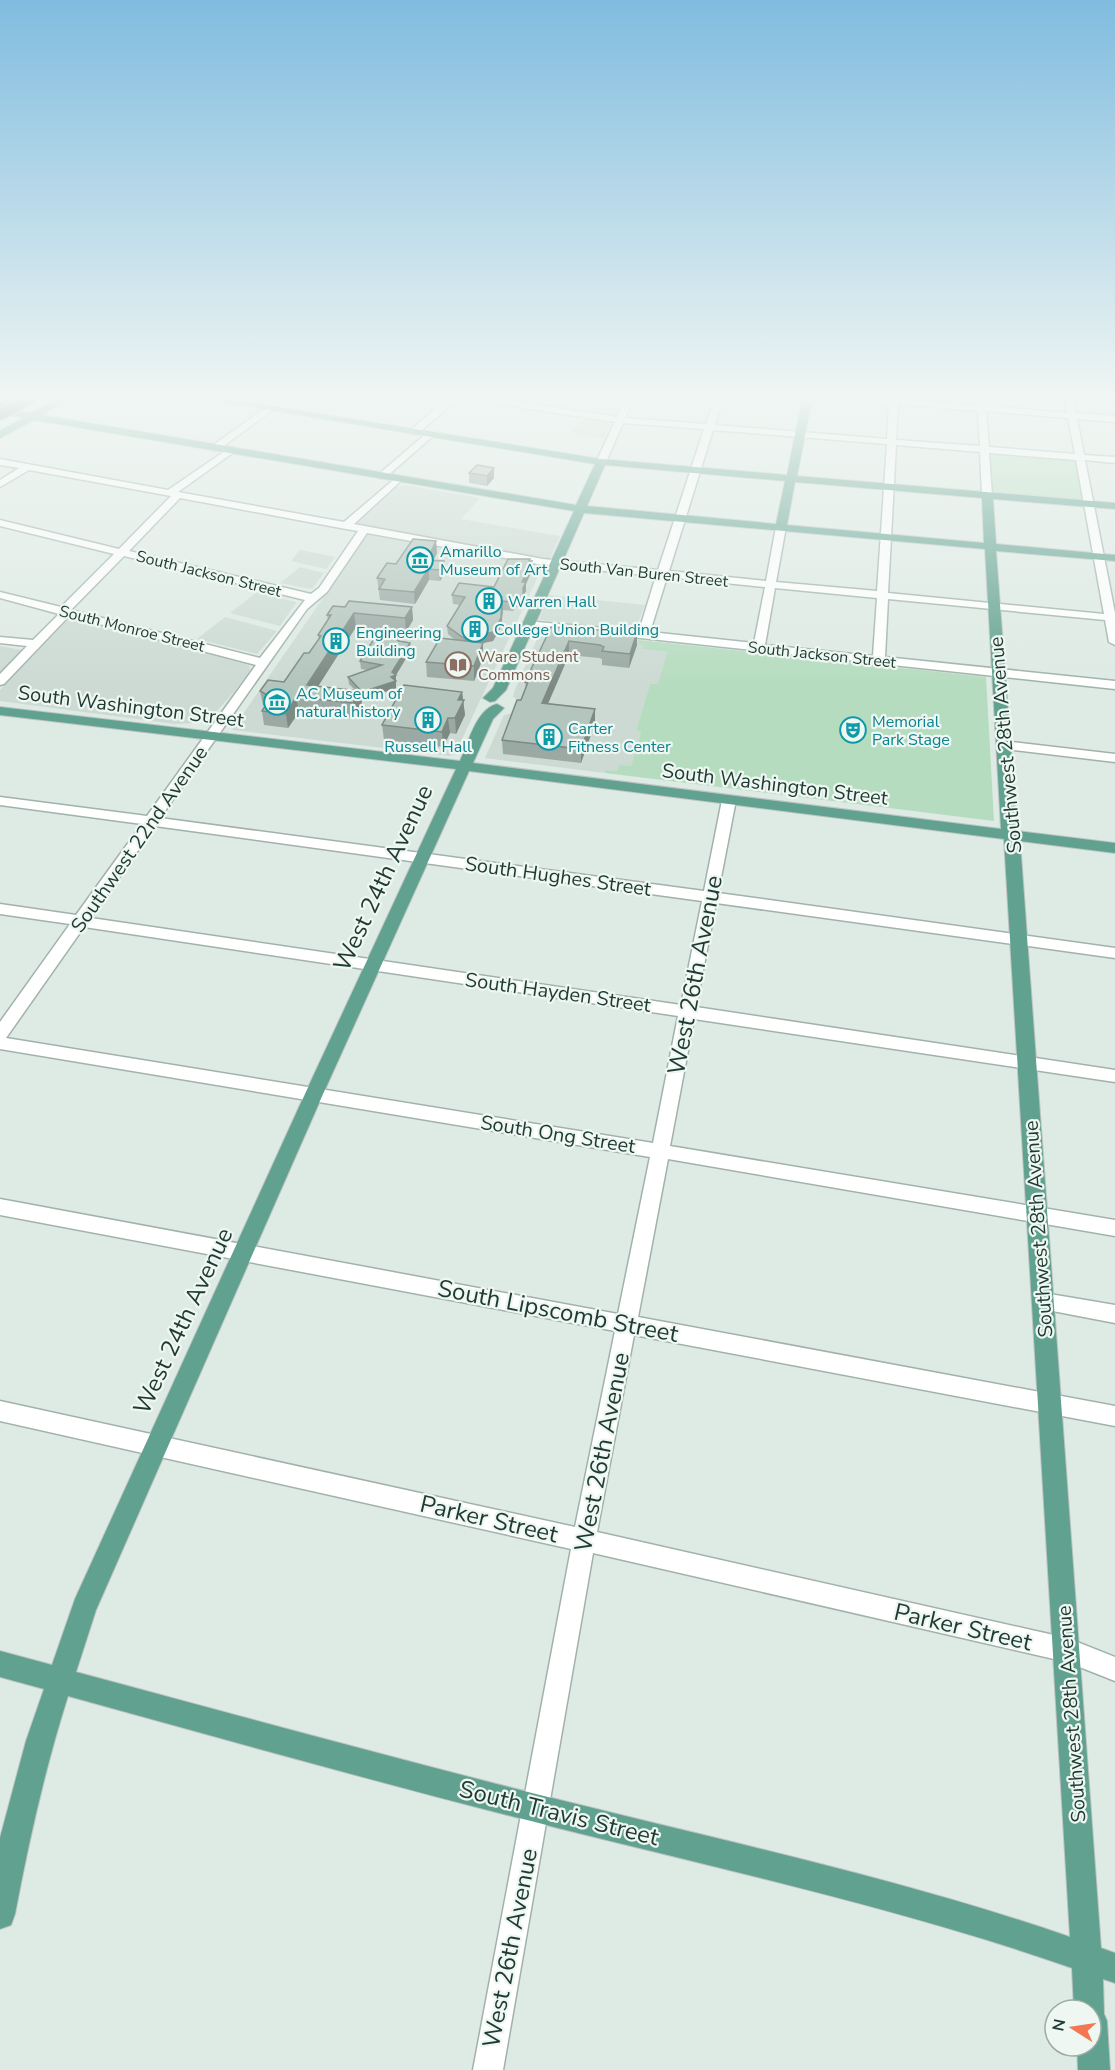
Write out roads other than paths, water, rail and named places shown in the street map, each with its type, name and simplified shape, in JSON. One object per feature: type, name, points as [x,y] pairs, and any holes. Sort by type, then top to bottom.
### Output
[{"type":"main road","points":[[474,492],[580,509],[1115,558]]},
{"type":"main road","name":"West 24th Avenue","points":[[0,1914],[15,1836],[58,1680],[88,1599],[422,857],[464,766],[498,704],[530,623],[588,492]]},
{"type":"main road","points":[[781,527],[789,492]]},
{"type":"main road","points":[[950,492],[1115,506]]},
{"type":"main road","name":"Southwest 28th Avenue","points":[[987,495],[1003,745],[1016,885],[1026,1063],[1067,1650],[1101,1963],[1093,1998]]},
{"type":"main road","name":"South Washington Street","points":[[0,711],[464,766],[1115,848]]},
{"type":"main road","name":"South Travis Street","points":[[0,1664],[536,1808],[879,1892],[1101,1963]]},
{"type":"street","name":"South Van Buren Street","points":[[161,492],[556,564],[1113,618]]},
{"type":"street","points":[[0,681],[177,492]]},
{"type":"street","points":[[346,526],[384,492]]},
{"type":"street","points":[[643,635],[689,492]]},
{"type":"street","points":[[879,660],[889,492]]},
{"type":"street","points":[[1087,492],[1113,618],[1115,642]]},
{"type":"street","name":"South Jackson Street","points":[[0,523],[312,598]]},
{"type":"street","points":[[759,647],[781,527]]},
{"type":"street","name":"Southwest 22nd Avenue","points":[[0,1034],[303,607],[323,590],[364,529]]},
{"type":"street","name":"South Monroe Street","points":[[0,595],[264,663]]},
{"type":"street","name":"South Jackson Street","points":[[530,623],[1115,685]]},
{"type":"street","points":[[0,640],[36,644]]},
{"type":"street","points":[[1003,745],[1115,758]]},
{"type":"street","name":"West 26th Avenue","points":[[488,2070],[584,1540],[729,800]]},
{"type":"street","name":"South Hughes Street","points":[[0,801],[1115,953]]},
{"type":"street","name":"South Hayden Street","points":[[0,909],[1115,1076]]},
{"type":"street","name":"South Ong Street","points":[[0,1043],[660,1150],[1115,1228]]},
{"type":"street","name":"South Lipscomb Street","points":[[0,1207],[1115,1416]]},
{"type":"street","points":[[1044,1302],[1115,1314]]},
{"type":"street","name":"Parker Street","points":[[0,1411],[156,1444],[1067,1650],[1115,1669]]},
{"type":"place","name":"Amarillo Museum of Art","points":[[420,560]]},
{"type":"place","name":"Warren Hall","points":[[489,601]]},
{"type":"place","name":"College Union Building","points":[[475,629]]},
{"type":"place","name":"Engineering Building","points":[[336,641]]},
{"type":"place","name":"Ware Student Commons","points":[[458,665]]},
{"type":"place","name":"AC Museum of natural history","points":[[277,702]]},
{"type":"place","name":"Russell Hall","points":[[428,720]]},
{"type":"place","name":"Memorial Park Stage","points":[[853,730]]},
{"type":"place","name":"Carter Fitness Center","points":[[549,737]]}]
